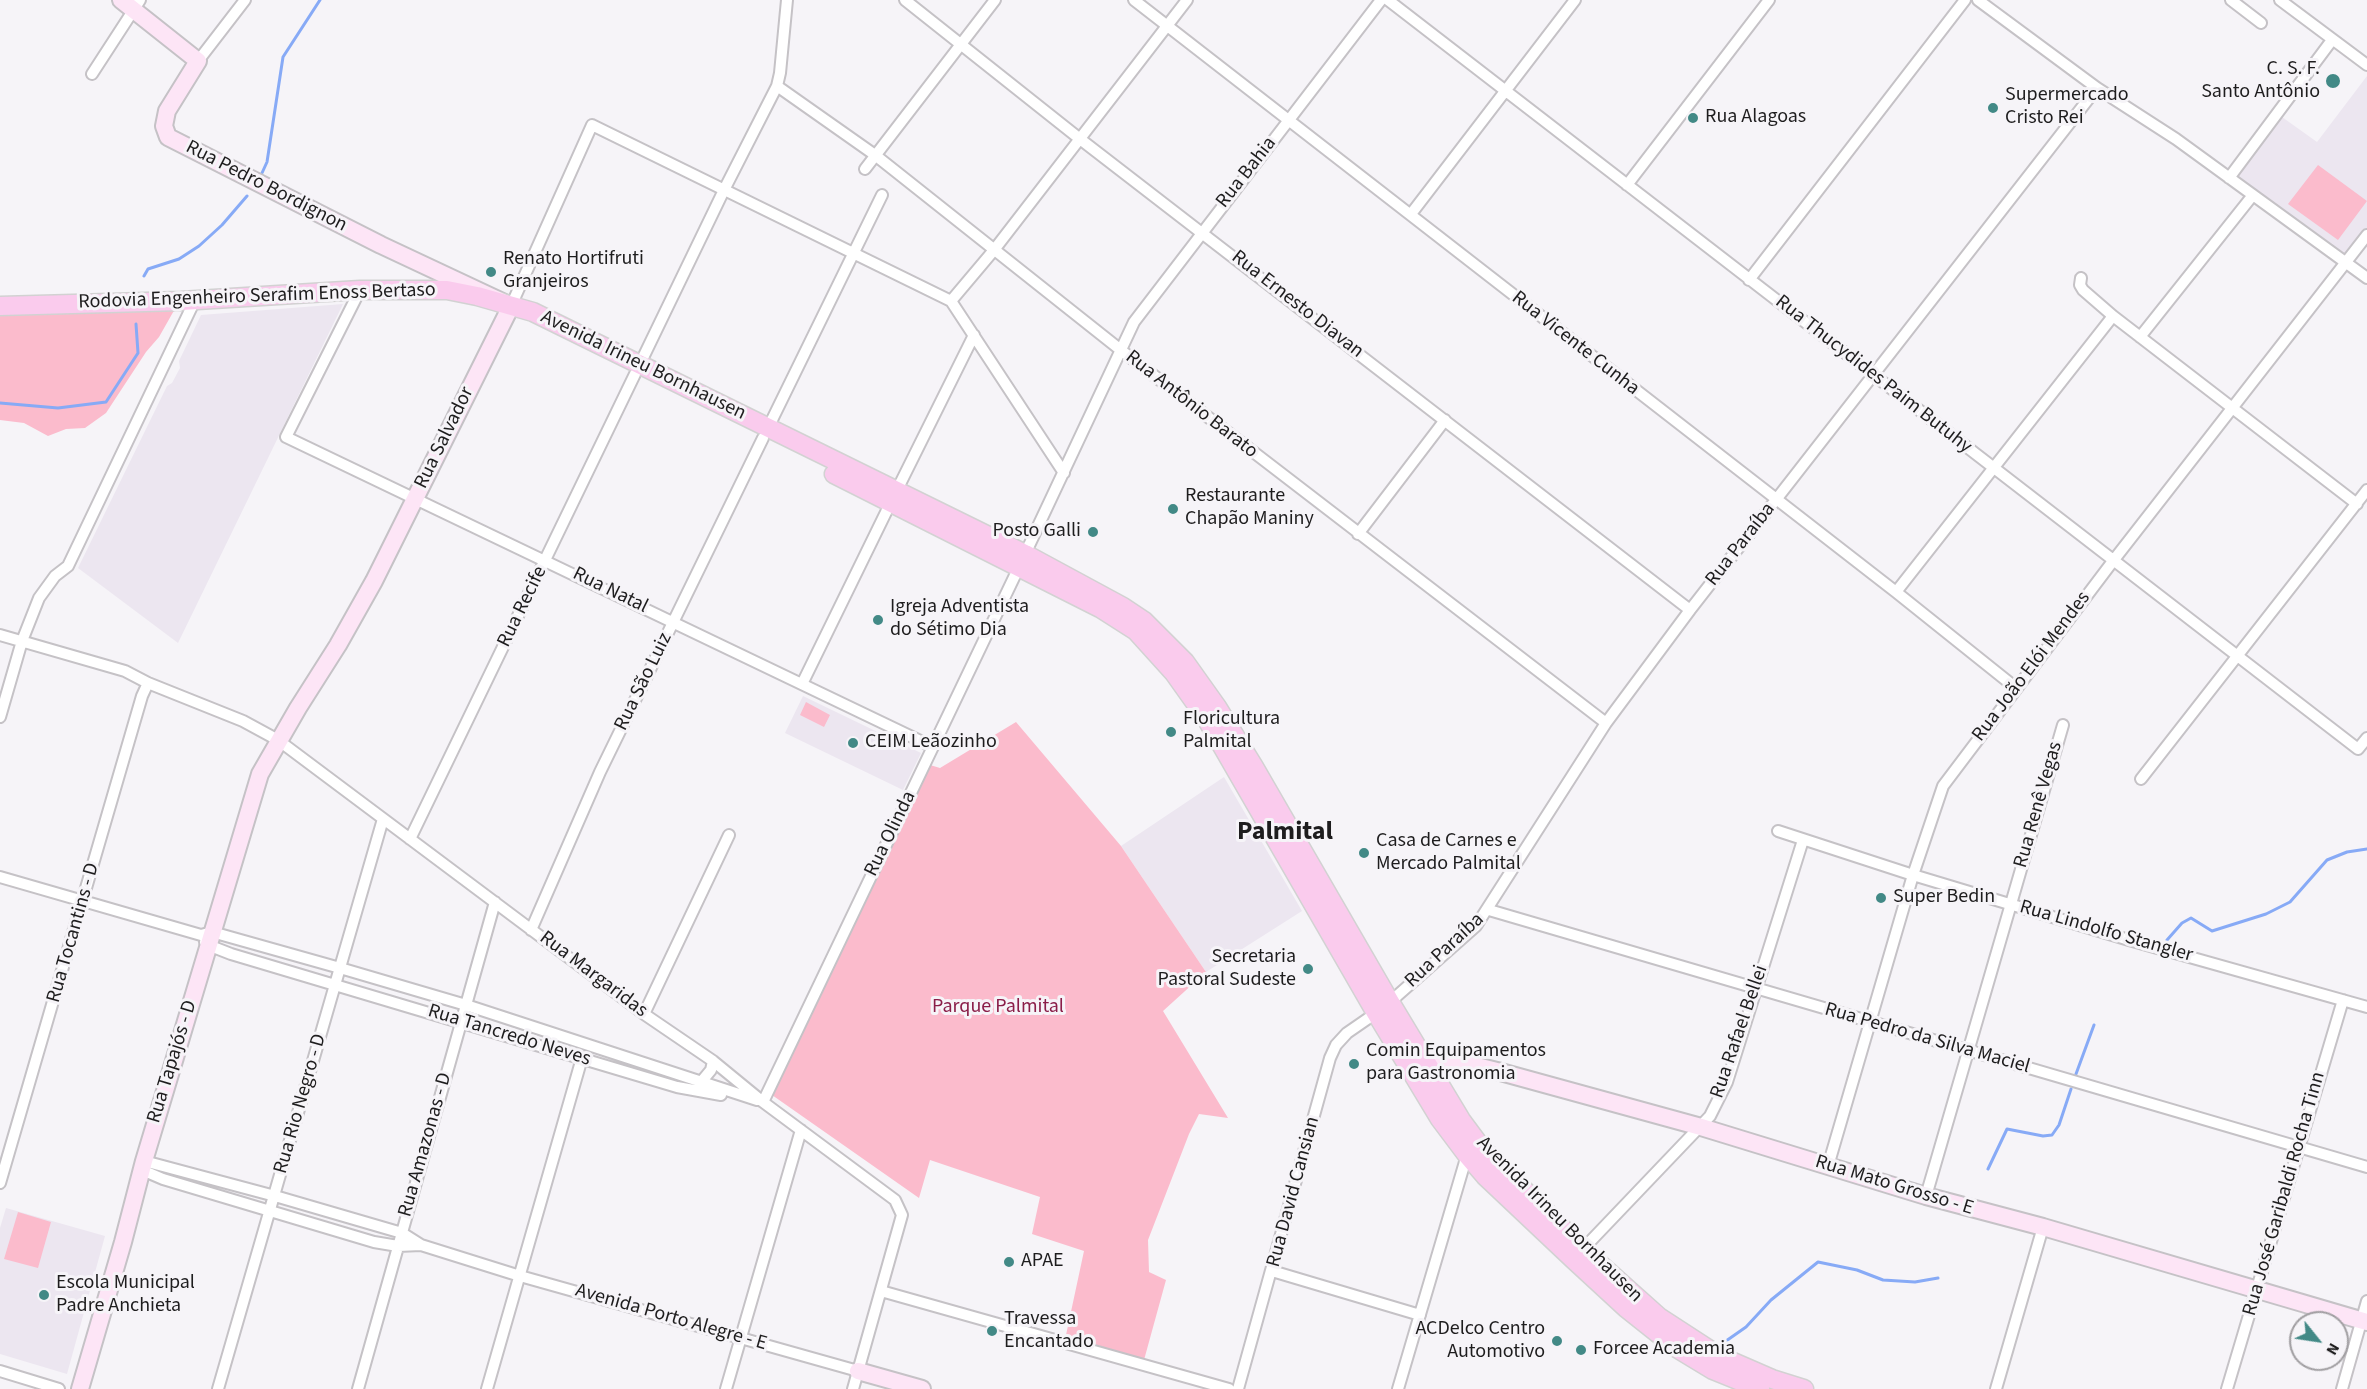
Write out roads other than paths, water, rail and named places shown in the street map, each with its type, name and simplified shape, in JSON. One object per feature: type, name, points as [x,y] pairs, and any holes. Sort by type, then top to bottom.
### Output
[{"type":"main road","name":"Rodovia Engenheiro Serafim Enoss Bertaso","points":[[0,306],[195,300],[360,290],[447,290],[511,306]]},
{"type":"main road","name":"Avenida Irineu Bornhausen","points":[[511,306],[533,312],[637,370],[1022,561],[1136,631],[1174,673],[1206,718],[1412,1056],[1481,1147],[1626,1308],[1675,1347],[1713,1370],[1760,1389]]},
{"type":"main road","name":"Avenida Irineu Bornhausen","points":[[1412,1056],[1440,1119],[1485,1176],[1578,1255],[1684,1335],[1719,1356],[1772,1379],[1804,1389]]},
{"type":"street","name":"Rua Pedro Bordignon","points":[[245,0],[198,61],[167,111],[164,126],[168,137],[381,245],[511,306]]},
{"type":"street","name":"Rua Recife","points":[[410,839],[724,190],[777,86],[788,0]]},
{"type":"street","name":"Rua Ernesto Diavan","points":[[905,0],[1080,139],[1690,610]]},
{"type":"street","points":[[865,169],[995,0]]},
{"type":"street","name":"Rua Vicente Cunha","points":[[1134,0],[1777,499],[2016,688]]},
{"type":"street","points":[[951,301],[994,250],[1187,0]]},
{"type":"street","name":"Rua Bahia","points":[[1122,351],[1134,322],[1381,0]]},
{"type":"street","name":"Rua Thucydides Paim Butuhy","points":[[1388,0],[2358,749],[2367,738]]},
{"type":"street","points":[[1411,214],[1575,0]]},
{"type":"street","points":[[1627,185],[1769,0]]},
{"type":"street","points":[[1749,280],[1965,0]]},
{"type":"street","points":[[1978,0],[2097,88],[2176,139],[2367,278]]},
{"type":"street","points":[[2231,0],[2261,22]]},
{"type":"street","points":[[2280,0],[2367,65]]},
{"type":"street","points":[[92,74],[131,3],[198,61]]},
{"type":"street","points":[[2229,178],[2332,40]]},
{"type":"street","name":"Rua Antônio Barato","points":[[777,86],[875,155],[1122,351],[1606,723]]},
{"type":"street","name":"Rua Paraíba","points":[[1383,1008],[1476,926],[1489,910],[1606,723],[1690,610],[2097,88]]},
{"type":"street","name":"Rua Salvador","points":[[279,740],[338,645],[374,581],[511,306],[592,125],[724,190]]},
{"type":"street","points":[[724,190],[951,301],[1064,473]]},
{"type":"street","name":"Rua São Luiz","points":[[531,930],[600,772],[882,195]]},
{"type":"street","points":[[2140,337],[2253,195]]},
{"type":"street","name":"Rua João Elói Mendes","points":[[1828,1166],[1913,875],[1943,786],[2113,561],[2367,235]]},
{"type":"street","points":[[2081,278],[2080,285],[2084,290],[2113,316],[2356,504]]},
{"type":"street","name":"Rua Natal","points":[[360,290],[286,437],[933,747]]},
{"type":"street","points":[[0,717],[22,641],[39,598],[55,576],[68,566],[195,300]]},
{"type":"street","points":[[1896,592],[2113,316]]},
{"type":"street","points":[[802,684],[974,335]]},
{"type":"street","name":"Rua Olinda","points":[[763,1102],[1122,351]]},
{"type":"street","points":[[1358,534],[1445,420]]},
{"type":"street","points":[[2141,779],[2367,490]]},
{"type":"street","name":"Rua Margaridas","points":[[0,635],[125,671],[148,683],[243,721],[279,740],[644,1014],[713,1061],[763,1102],[895,1200],[902,1215],[880,1291]]},
{"type":"street","name":"Rua Tocantins - D","points":[[0,1183],[142,696],[148,683]]},
{"type":"street","name":"Rua Renê Vegas","points":[[1926,1197],[2062,724]]},
{"type":"street","name":"Rua Tapajós - D","points":[[80,1389],[207,937],[260,774],[279,740]]},
{"type":"street","name":"Rua Rio Negro - D","points":[[218,1389],[382,819]]},
{"type":"street","name":"Rua Lindolfo Stangler","points":[[1778,831],[1913,875],[2367,1007]]},
{"type":"street","points":[[644,1014],[729,835]]},
{"type":"street","name":"Rua Rafael Bellei","points":[[1578,1255],[1710,1116],[1727,1082],[1803,840]]},
{"type":"street","name":"Rua Tancredo Neves","points":[[0,877],[207,937],[340,968],[466,1005],[763,1102]]},
{"type":"street","name":"Rua Amazonas - D","points":[[358,1389],[495,902]]},
{"type":"street","name":"Rua Pedro da Silva Maciel","points":[[1489,910],[2367,1167]]},
{"type":"street","name":"Rua Tancredo Neves","points":[[207,937],[335,985],[677,1087],[763,1102]]},
{"type":"street","name":"Rua José Garibaldi Rocha Tinn","points":[[2228,1389],[2343,1000]]},
{"type":"street","name":"Rua David Cansian","points":[[1238,1389],[1330,1058],[1336,1045],[1347,1033],[1383,1008]]},
{"type":"street","name":"Rua Mato Grosso - E","points":[[1412,1056],[1497,1071],[1701,1127],[1926,1197],[2043,1227],[2364,1322]]},
{"type":"street","points":[[487,1389],[582,1058]]},
{"type":"street","points":[[701,1082],[711,1070],[713,1061]]},
{"type":"street","points":[[726,1389],[801,1130]]},
{"type":"street","points":[[1398,1389],[1467,1155]]},
{"type":"street","name":"Avenida Porto Alegre - E","points":[[143,1166],[275,1196],[402,1233],[421,1245],[520,1276],[922,1389]]},
{"type":"street","name":"Avenida Porto Alegre - E","points":[[143,1166],[270,1212],[374,1242],[398,1246],[421,1245]]},
{"type":"street","points":[[1996,1389],[2043,1227]]},
{"type":"street","points":[[1272,1271],[1420,1315]]},
{"type":"street","points":[[853,1389],[880,1291],[1229,1389]]},
{"type":"street","points":[[2342,1389],[2364,1322],[2367,1301]]},
{"type":"street","points":[[0,1371],[59,1389]]},
{"type":"waterway","points":[[262,173],[267,162],[283,57],[320,0]]},
{"type":"waterway","points":[[144,276],[148,269],[179,259],[199,246],[222,225],[247,196]]},
{"type":"waterway","points":[[0,403],[58,408],[106,402],[138,353],[136,324]]},
{"type":"waterway","points":[[2167,940],[2182,923],[2191,918],[2212,931],[2266,914],[2290,902],[2327,860],[2347,852],[2367,849]]},
{"type":"waterway","points":[[2076,1074],[2094,1025]]},
{"type":"waterway","points":[[1988,1169],[2007,1129],[2043,1136],[2052,1135],[2059,1125],[2071,1089]]},
{"type":"waterway","points":[[1726,1341],[1746,1327],[1771,1300],[1818,1262],[1857,1270],[1883,1280],[1915,1282],[1938,1278]]},
{"type":"place","name":"C. S. F. Santo Antônio","points":[[2333,81]]},
{"type":"place","name":"Supermercado Cristo Rei","points":[[1993,108]]},
{"type":"place","name":"Rua Alagoas","points":[[1693,118]]},
{"type":"place","name":"Renato Hortifruti Granjeiros","points":[[491,272]]},
{"type":"place","name":"Restaurante Chapão Maniny","points":[[1173,509]]},
{"type":"place","name":"Posto Galli","points":[[1093,532]]},
{"type":"place","name":"Igreja Adventista do Sétimo Dia","points":[[878,620]]},
{"type":"place","name":"Floricultura Palmital","points":[[1171,732]]},
{"type":"place","name":"CEIM Leãozinho","points":[[853,743]]},
{"type":"place","name":"Casa de Carnes e Mercado Palmital","points":[[1364,853]]},
{"type":"place","name":"Super Bedin","points":[[1881,898]]},
{"type":"place","name":"Secretaria Pastoral Sudeste","points":[[1308,969]]},
{"type":"place","name":"Comin Equipamentos para Gastronomia","points":[[1354,1064]]},
{"type":"place","name":"APAE","points":[[1009,1262]]},
{"type":"place","name":"Escola Municipal Padre Anchieta","points":[[44,1295]]},
{"type":"place","name":"Travessa Encantado","points":[[992,1331]]},
{"type":"place","name":"ACDelco Centro Automotivo","points":[[1557,1341]]},
{"type":"place","name":"Forcee Academia","points":[[1581,1350]]},
{"type":"district","name":"Palmital","points":[[1285,833]]},
{"type":"park label","name":"Parque Palmital","points":[[998,1008]]}]
